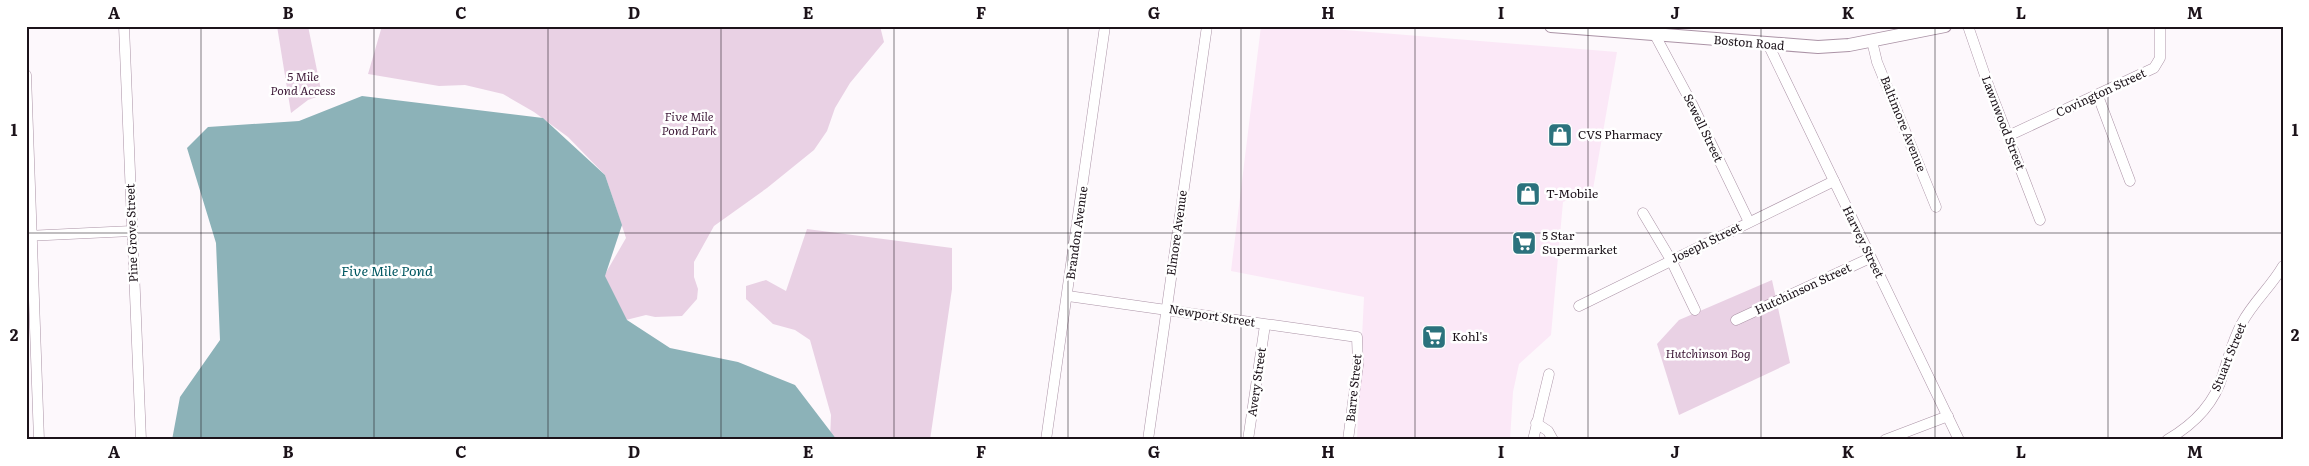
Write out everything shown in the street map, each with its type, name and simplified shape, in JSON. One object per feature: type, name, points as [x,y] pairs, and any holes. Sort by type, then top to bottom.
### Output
[{"type":"main road","name":"Boston Road","points":[[1551,26],[1768,44],[1835,46],[1872,41],[1945,26]]},
{"type":"street","name":"Pine Grove Street","points":[[124,26],[141,440]]},
{"type":"street","name":"Brandon Avenue","points":[[1046,440],[1105,26]]},
{"type":"street","name":"Elmore Avenue","points":[[1148,440],[1207,26]]},
{"type":"street","name":"Lawnwood Street","points":[[1968,26],[1990,90],[2040,220]]},
{"type":"street","name":"Covington Street","points":[[2008,136],[2098,96],[2154,68],[2160,58],[2160,26]]},
{"type":"street","name":"Sewell Street","points":[[1655,35],[1692,104],[1749,222]]},
{"type":"street","name":"Baltimore Avenue","points":[[1872,41],[1877,62],[1936,207]]},
{"type":"street","name":"Harvey Street","points":[[1768,44],[1959,440]]},
{"type":"street","points":[[26,75],[29,236],[39,440]]},
{"type":"street","points":[[2098,96],[2130,180]]},
{"type":"street","name":"Joseph Street","points":[[1579,306],[1834,181]]},
{"type":"street","points":[[1644,213],[1671,260],[1695,310]]},
{"type":"street","points":[[29,236],[132,231]]},
{"type":"street","name":"Hutchinson Street","points":[[1736,320],[1870,258]]},
{"type":"street","name":"Stuart Street","points":[[2167,440],[2194,422],[2214,395],[2243,321],[2283,266]]},
{"type":"street","name":"Newport Street","points":[[1068,296],[1357,337]]},
{"type":"street","name":"Avery Street","points":[[1248,440],[1265,325]]},
{"type":"street","name":"Barre Street","points":[[1348,440],[1358,365],[1357,337]]},
{"type":"street","points":[[1533,440],[1550,374]]},
{"type":"street","points":[[1885,440],[1948,416]]},
{"type":"street","points":[[1536,423],[1548,431],[1553,440]]},
{"type":"shaded area","points":[[1261,26],[1296,26],[1617,52],[1593,189],[1563,202],[1551,335],[1519,364],[1513,392],[1510,440],[1382,440],[1357,438],[1364,297],[1231,271]]},
{"type":"green space","name":"5 Mile Pond Access","points":[[277,26],[308,26],[322,95],[308,100],[291,113]]},
{"type":"green space","name":"Five Mile Pond Park","points":[[382,26],[880,26],[884,42],[850,83],[835,108],[827,131],[814,150],[767,188],[714,226],[694,262],[694,277],[698,289],[697,299],[682,316],[655,317],[646,315],[626,320],[614,303],[604,276],[626,238],[605,175],[568,137],[534,112],[503,94],[465,85],[439,86],[368,74]]},
{"type":"green space","points":[[807,229],[952,248],[952,289],[930,440],[830,440],[831,415],[810,340],[795,330],[773,324],[746,299],[746,286],[766,280],[786,291]]},
{"type":"green space","name":"Hutchinson Bog","points":[[1772,280],[1790,363],[1679,415],[1657,344],[1679,320]]},
{"type":"water","name":"Five Mile Pond","points":[[362,96],[543,118],[605,175],[622,225],[605,276],[627,320],[670,348],[738,362],[795,385],[837,440],[172,440],[180,397],[220,340],[216,243],[187,148],[208,127],[299,121]]},
{"type":"place","name":"CVS Pharmacy","points":[[1560,135]]},
{"type":"place","name":"T-Mobile","points":[[1528,194]]},
{"type":"place","name":"5 Star Supermarket","points":[[1524,243]]},
{"type":"place","name":"Kohl's","points":[[1434,337]]}]
